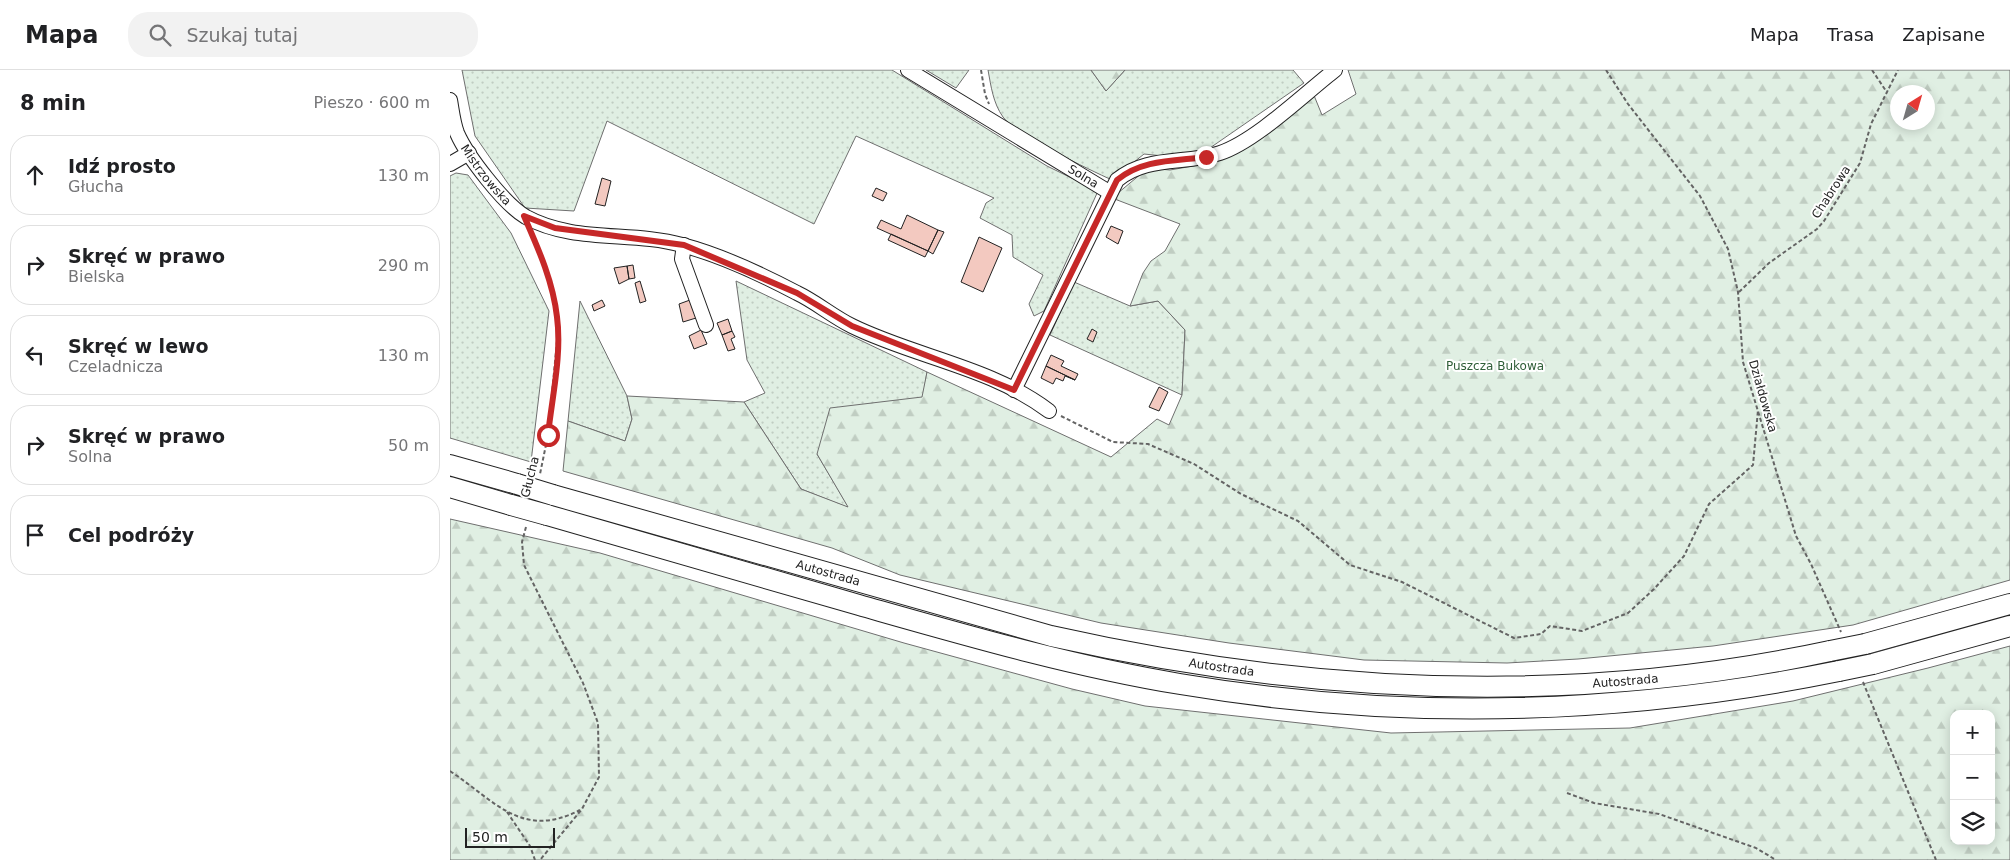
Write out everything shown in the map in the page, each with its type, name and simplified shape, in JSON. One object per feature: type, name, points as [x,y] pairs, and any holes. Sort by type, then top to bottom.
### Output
[{"type":"highway","name":"Autostrada","points":[[450,465],[517,484],[546,488],[1034,631],[1115,650],[1251,673],[1372,684],[1524,687],[1696,674],[1865,644],[2010,604]]},
{"type":"highway","name":"Autostrada","points":[[450,487],[1052,658],[1178,684],[1264,696],[1414,708],[1536,708],[1686,696],[1839,671],[1867,672],[2010,626]]},
{"type":"street","name":"Solna","points":[[908,70],[1002,125],[1109,192],[1117,180],[1138,167],[1206,157],[1232,148],[1254,134],[1335,70]]},
{"type":"street","name":"Mistrzowska","points":[[450,100],[457,133],[469,153],[502,196],[524,216]]},
{"type":"street","points":[[450,164],[469,153]]},
{"type":"street","points":[[1014,390],[1109,192]]},
{"type":"street","points":[[524,216],[555,228],[684,245],[797,293],[852,326],[1014,390],[1049,410]]},
{"type":"street","points":[[684,245],[682,259],[706,324]]},
{"type":"path","points":[[982,70],[985,94],[991,111],[1002,125]]},
{"type":"path","name":"Działdowska","points":[[1606,70],[1628,104],[1700,196],[1728,248],[1738,292],[1743,362],[1796,536],[1811,564],[1842,634]]},
{"type":"path","points":[[1872,70],[1886,92]]},
{"type":"path","name":"Chabrowa","points":[[1738,292],[1769,263],[1817,229],[1824,221],[1860,163],[1871,124],[1898,70]]},
{"type":"path","name":"Głucha","points":[[524,216],[544,262],[558,324],[548,435],[546,488]]},
{"type":"path","points":[[1049,410],[1113,442],[1148,444],[1194,464],[1241,494],[1298,521],[1350,565],[1402,582],[1514,638],[1541,634],[1550,626],[1582,631],[1628,613],[1654,589],[1684,556],[1710,504],[1753,465],[1758,410]]},
{"type":"path","points":[[527,525],[522,542],[524,565],[566,646],[598,723],[599,777],[582,809],[540,860]]},
{"type":"path","points":[[1867,672],[1865,688],[1936,860]]},
{"type":"path","points":[[450,772],[507,812],[533,821],[553,821],[582,809]]},
{"type":"path","points":[[1567,793],[1594,803],[1659,814],[1756,848],[1776,860]]},
{"type":"path","points":[[507,812],[530,846],[535,860]]},
{"type":"green space","points":[[462,70],[892,70],[1047,166],[1098,191],[1044,311],[1034,316],[1029,304],[1043,275],[1013,257],[1012,235],[980,218],[986,203],[994,198],[856,136],[814,224],[607,121],[574,211],[525,208],[475,136]]},
{"type":"green space","points":[[926,70],[969,70],[956,88]]},
{"type":"green space","points":[[988,70],[1091,70],[1106,91],[1125,70],[1293,70],[1304,83],[1207,150],[1173,157],[1144,154],[1112,180],[1054,152],[1022,133],[1003,117],[993,94]]},
{"type":"green space","points":[[1091,70],[1125,70],[1106,91]]},
{"type":"green space","name":"Puszcza Bukowa","points":[[1348,70],[2010,70],[2010,580],[1853,625],[1713,646],[1578,659],[1507,663],[1364,660],[1229,643],[1101,623],[900,575],[832,548],[563,471],[568,421],[625,441],[632,419],[627,396],[744,402],[801,489],[848,507],[817,454],[830,408],[922,397],[927,372],[1111,457],[1157,419],[1169,425],[1182,395],[1185,330],[1158,301],[1130,306],[1143,273],[1151,261],[1165,251],[1180,224],[1112,198],[1148,168],[1170,170],[1210,163],[1313,93],[1322,115],[1356,94]]},
{"type":"green space","points":[[456,173],[468,175],[511,233],[549,311],[531,462],[450,438],[450,176]]},
{"type":"green space","points":[[736,281],[927,372],[923,397],[817,454],[849,508],[801,489],[744,402],[765,393],[747,360]]},
{"type":"green space","points":[[1074,282],[1130,306],[1158,301],[1185,330],[1182,395],[1050,335]]},
{"type":"green space","points":[[580,301],[627,396],[632,419],[625,441],[568,421]]},
{"type":"green space","points":[[450,519],[600,553],[904,643],[1072,689],[1145,706],[1391,733],[1630,728],[1793,701],[2010,646],[2010,860],[450,860]]},
{"type":"building","points":[[602,178],[611,181],[605,206],[595,204]]},
{"type":"building","points":[[876,188],[887,193],[883,201],[872,196]]},
{"type":"building","points":[[907,215],[938,230],[928,251],[877,228],[881,220],[901,229]]},
{"type":"building","points":[[1111,226],[1123,231],[1118,244],[1106,237]]},
{"type":"building","points":[[938,230],[944,232],[933,254],[928,251]]},
{"type":"building","points":[[891,234],[928,251],[925,257],[888,240]]},
{"type":"building","points":[[979,237],[1002,248],[983,292],[961,282]]},
{"type":"building","points":[[633,265],[635,278],[629,279],[627,266]]},
{"type":"building","points":[[627,266],[629,279],[619,284],[614,268]]},
{"type":"building","points":[[640,281],[646,301],[640,303],[635,283]]},
{"type":"building","points":[[602,300],[605,306],[594,311],[592,305]]},
{"type":"building","points":[[690,300],[696,318],[683,322],[679,304]]},
{"type":"building","points":[[728,319],[732,331],[722,335],[717,323]]},
{"type":"building","points":[[1092,329],[1097,332],[1093,342],[1087,339]]},
{"type":"building","points":[[701,330],[707,344],[694,349],[689,336]]},
{"type":"building","points":[[732,331],[735,337],[731,339],[735,349],[728,351],[722,335]]},
{"type":"building","points":[[1051,355],[1064,361],[1061,366],[1078,374],[1075,380],[1046,366]]},
{"type":"building","points":[[1046,366],[1075,380],[1065,376],[1063,381],[1056,378],[1053,384],[1041,378]]},
{"type":"building","points":[[1159,387],[1168,392],[1159,411],[1149,407]]},
{"type":"route","points":[[548,435],[557,351],[557,318],[544,262],[524,216],[555,228],[684,245],[740,267],[797,293],[852,326],[949,362],[1014,390],[1109,192],[1117,180],[1126,172],[1148,164],[1206,157]]}]
